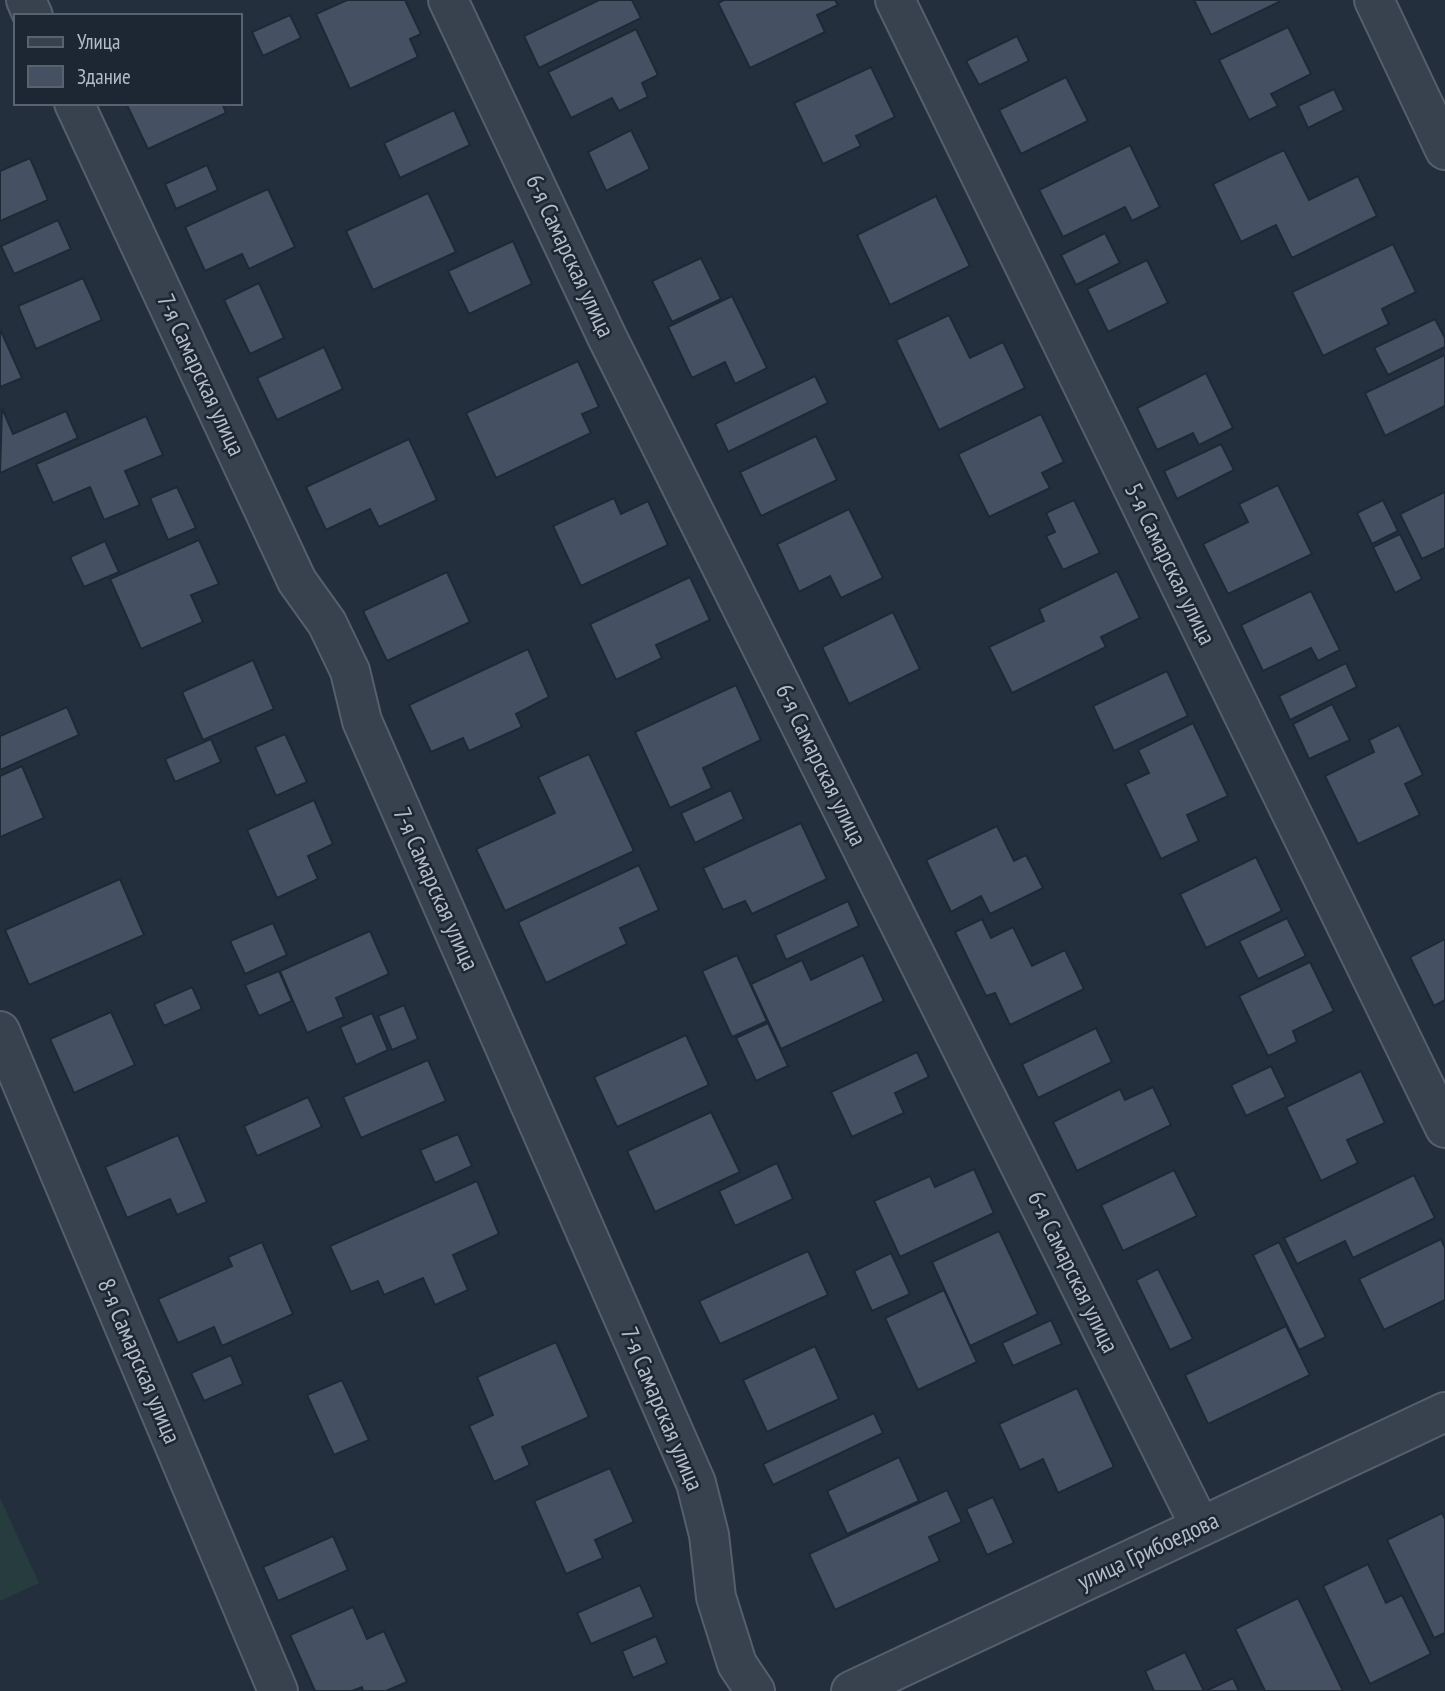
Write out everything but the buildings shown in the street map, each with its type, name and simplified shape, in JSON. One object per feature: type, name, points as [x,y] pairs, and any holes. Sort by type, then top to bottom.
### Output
[{"type":"street","name":"6-я Самарская улица","points":[[448,0],[607,337],[1200,1526]]},
{"type":"street","name":"5-я Самарская улица","points":[[895,0],[1445,1128]]},
{"type":"street","points":[[1374,0],[1445,150]]},
{"type":"street","name":"7-я Самарская улица","points":[[75,105],[297,581],[327,622],[350,671],[362,721],[696,1483],[709,1535],[716,1598],[737,1664],[755,1691]]},
{"type":"street","name":"8-я Самарская улица","points":[[0,1031],[278,1691]]},
{"type":"street","name":"улица Грибоедова","points":[[851,1691],[1445,1412]]},
{"type":"green space","points":[[0,1498],[39,1583],[0,1601]]}]
